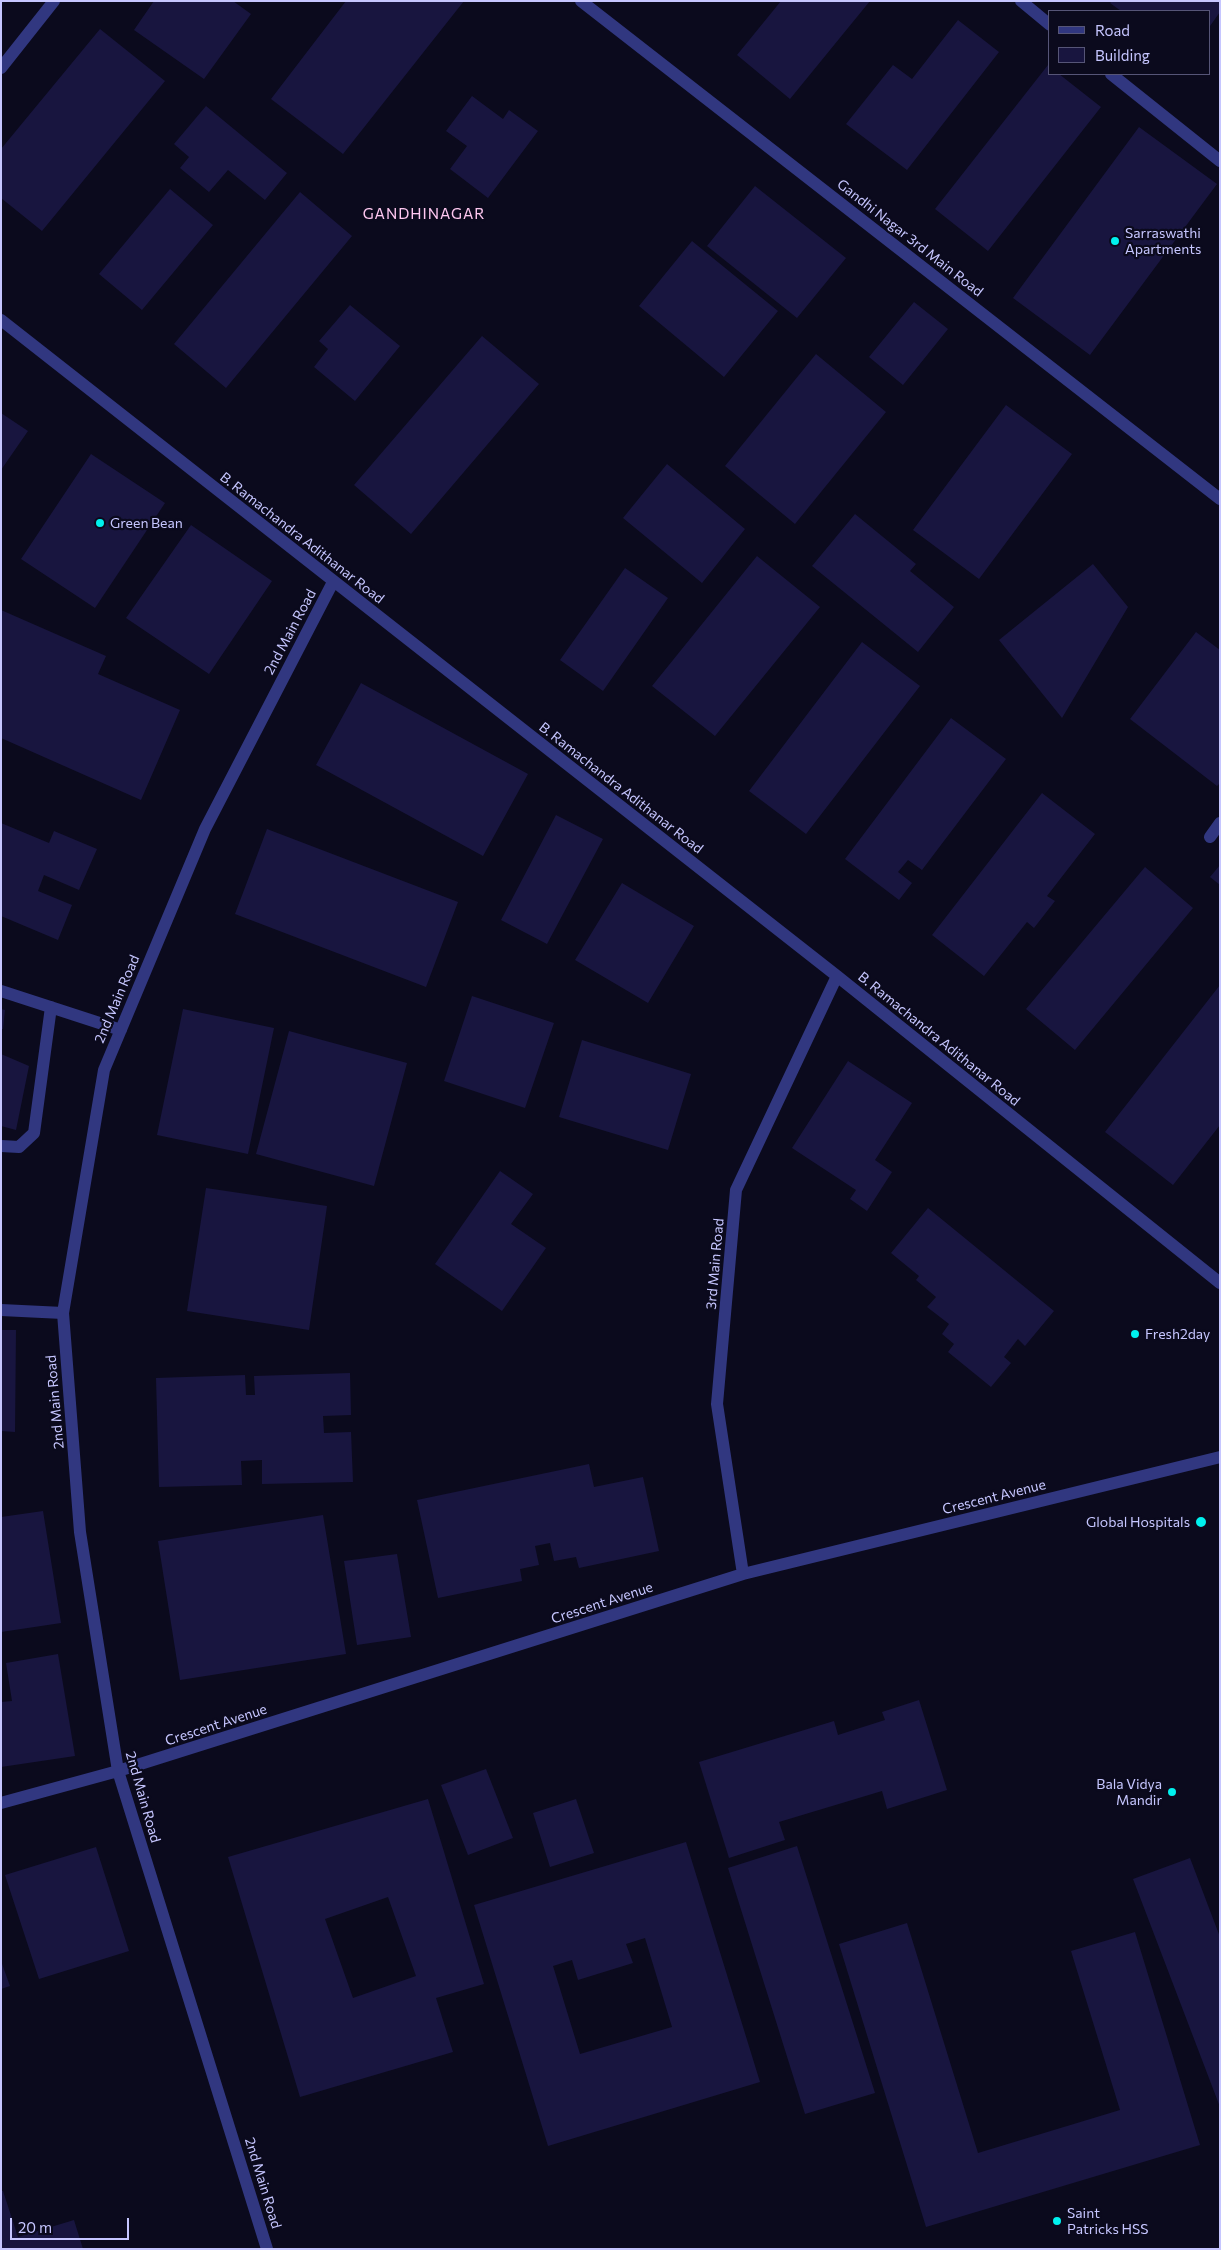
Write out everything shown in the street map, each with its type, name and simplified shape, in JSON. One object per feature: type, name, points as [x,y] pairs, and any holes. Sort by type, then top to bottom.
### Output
[{"type":"street","points":[[1,68],[54,1]]},
{"type":"street","name":"Gandhi Nagar 3rd Main Road","points":[[581,1],[1220,499]]},
{"type":"street","points":[[1020,1],[1048,23]]},
{"type":"street","points":[[1112,75],[1220,161]]},
{"type":"street","name":"B. Ramachandra Adithanar Road","points":[[1,320],[837,976],[1220,1283]]},
{"type":"street","name":"2nd Main Road","points":[[268,2249],[118,1772],[80,1532],[63,1313],[104,1070],[205,829],[333,582]]},
{"type":"street","points":[[1210,836],[1220,823]]},
{"type":"street","name":"3rd Main Road","points":[[743,1574],[717,1404],[736,1190],[837,976]]},
{"type":"street","points":[[1,991],[121,1030]]},
{"type":"street","points":[[1,1146],[19,1147],[34,1132],[51,1007]]},
{"type":"street","points":[[1,1310],[63,1313]]},
{"type":"street","name":"Crescent Avenue","points":[[1,1803],[118,1772],[743,1574],[1220,1457]]},
{"type":"building","points":[[154,1],[233,1],[251,14],[204,79],[134,30]]},
{"type":"building","points":[[346,1],[464,1],[343,154],[271,99]]},
{"type":"building","points":[[781,1],[870,1],[790,99],[737,55]]},
{"type":"building","points":[[1112,1],[1220,1],[1220,12],[1211,25],[1211,10],[1120,10],[1110,3]]},
{"type":"building","points":[[958,20],[999,52],[907,170],[846,124],[893,65],[912,79]]},
{"type":"building","points":[[100,29],[165,81],[42,231],[1,198],[1,149]]},
{"type":"building","points":[[1048,65],[1048,75],[1060,75],[1101,107],[988,251],[935,209]]},
{"type":"building","points":[[472,96],[503,119],[509,110],[538,131],[488,198],[450,169],[467,146],[446,131]]},
{"type":"building","points":[[206,106],[287,173],[265,200],[228,170],[209,192],[180,168],[189,157],[174,144]]},
{"type":"building","name":"Sarraswathi Apartments","points":[[1139,127],[1217,184],[1090,355],[1013,298]]},
{"type":"building","points":[[755,186],[846,258],[797,318],[707,246]]},
{"type":"building","points":[[170,189],[213,225],[142,310],[99,274]]},
{"type":"building","points":[[300,192],[352,236],[226,388],[174,344]]},
{"type":"building","points":[[692,241],[778,311],[724,377],[639,306]]},
{"type":"building","points":[[914,302],[948,329],[903,385],[869,357]]},
{"type":"building","points":[[350,305],[400,346],[355,401],[314,367],[328,349],[319,341]]},
{"type":"building","points":[[482,336],[539,384],[411,534],[354,485]]},
{"type":"building","points":[[816,354],[886,412],[795,524],[725,466]]},
{"type":"building","points":[[1006,405],[1072,454],[979,579],[913,530]]},
{"type":"building","points":[[1,413],[28,431],[1,470]]},
{"type":"building","points":[[91,454],[165,503],[95,608],[21,559]]},
{"type":"building","points":[[667,464],[745,529],[702,583],[623,518]]},
{"type":"building","points":[[855,514],[916,564],[910,571],[954,607],[918,652],[812,566]]},
{"type":"building","points":[[191,525],[272,581],[209,674],[126,618]]},
{"type":"building","points":[[757,556],[820,607],[715,736],[652,686]]},
{"type":"building","points":[[1093,564],[1128,607],[1062,718],[999,640]]},
{"type":"building","points":[[625,568],[668,598],[603,691],[560,660]]},
{"type":"building","points":[[1,610],[106,656],[98,674],[180,710],[141,800],[1,738]]},
{"type":"building","points":[[1196,632],[1220,650],[1220,783],[1217,786],[1130,719]]},
{"type":"building","points":[[862,642],[920,686],[806,834],[749,791]]},
{"type":"building","points":[[361,683],[528,774],[483,856],[316,765]]},
{"type":"building","points":[[951,718],[1006,759],[922,870],[908,860],[898,872],[912,883],[899,900],[845,859]]},
{"type":"building","points":[[1042,793],[1095,834],[1047,896],[1055,901],[1034,928],[1027,922],[984,976],[932,935]]},
{"type":"building","points":[[556,815],[603,839],[547,944],[501,920]]},
{"type":"building","points":[[1,823],[49,843],[54,831],[97,849],[79,890],[44,875],[38,891],[72,905],[58,940],[1,916]]},
{"type":"building","points":[[267,829],[458,902],[426,987],[235,914]]},
{"type":"building","points":[[1220,865],[1220,885],[1210,877]]},
{"type":"building","points":[[1145,867],[1193,908],[1075,1050],[1026,1009]]},
{"type":"building","points":[[622,883],[694,926],[648,1003],[575,960]]},
{"type":"building","points":[[1220,985],[1220,1125],[1173,1185],[1105,1132]]},
{"type":"building","points":[[472,996],[554,1023],[525,1108],[444,1081]]},
{"type":"building","points":[[1,1009],[5,1010],[3,1029],[1,1029]]},
{"type":"building","points":[[183,1009],[274,1028],[248,1154],[157,1135]]},
{"type":"building","points":[[289,1031],[407,1063],[374,1186],[256,1154]]},
{"type":"building","points":[[582,1040],[691,1074],[668,1150],[559,1117]]},
{"type":"building","points":[[1,1054],[29,1066],[16,1130],[1,1126]]},
{"type":"building","points":[[848,1061],[912,1103],[875,1160],[892,1172],[867,1211],[850,1199],[856,1190],[792,1148]]},
{"type":"building","points":[[500,1171],[533,1194],[511,1224],[546,1248],[502,1311],[435,1264]]},
{"type":"building","points":[[206,1188],[327,1206],[309,1330],[187,1311]]},
{"type":"building","points":[[928,1208],[1054,1311],[1025,1346],[1018,1339],[1004,1357],[1011,1363],[991,1387],[948,1352],[954,1344],[942,1334],[949,1324],[927,1307],[936,1297],[916,1280],[919,1276],[891,1253]]},
{"type":"building","points":[[1,1330],[16,1330],[15,1432],[1,1431]]},
{"type":"building","points":[[350,1373],[351,1415],[323,1416],[324,1433],[351,1432],[353,1482],[262,1484],[262,1460],[241,1461],[242,1485],[159,1487],[156,1378],[245,1375],[246,1395],[255,1395],[254,1376]]},
{"type":"building","points":[[589,1464],[594,1487],[643,1477],[659,1551],[579,1568],[576,1557],[554,1561],[550,1543],[535,1546],[539,1565],[520,1569],[522,1581],[438,1598],[417,1500]]},
{"type":"building","points":[[43,1511],[61,1623],[1,1632],[1,1517]]},
{"type":"building","points":[[323,1515],[346,1654],[180,1680],[158,1541]]},
{"type":"building","points":[[397,1554],[411,1637],[357,1645],[344,1561]]},
{"type":"building","points":[[58,1654],[75,1756],[1,1767],[1,1702],[12,1701],[6,1663]]},
{"type":"building","points":[[919,1700],[947,1790],[887,1809],[882,1791],[779,1822],[785,1840],[729,1858],[699,1762],[834,1721],[838,1735],[885,1720],[882,1712]]},
{"type":"building","points":[[486,1769],[513,1838],[468,1855],[441,1785]]},
{"type":"building","points":[[428,1799],[484,1984],[436,1998],[453,2052],[300,2097],[228,1857]],"holes":[[[388,1897],[416,1976],[353,1998],[325,1919]]]},
{"type":"building","points":[[576,1799],[594,1853],[550,1867],[533,1813]]},
{"type":"building","points":[[686,1842],[760,2082],[548,2146],[474,1905]],"holes":[[[645,1938],[672,2027],[580,2054],[553,1966],[572,1960],[578,1980],[633,1963],[626,1944]]]},
{"type":"building","points":[[797,1846],[875,2093],[805,2114],[728,1868]]},
{"type":"building","points":[[96,1847],[129,1951],[39,1979],[5,1875]]},
{"type":"building","points":[[1190,1858],[1220,1937],[1220,2107],[1133,1879]]},
{"type":"building","points":[[907,1923],[978,2153],[1120,2110],[1071,1951],[1135,1932],[1200,2145],[926,2227],[839,1944]]},
{"type":"building","points":[[1,1961],[10,1986],[1,1989]]},
{"type":"building","points":[[1,2191],[3,2191],[18,2237],[74,2220],[83,2249],[1,2249]]},
{"type":"place","name":"Sarraswathi Apartments","points":[[1115,241]]},
{"type":"place","name":"Green Bean","points":[[100,523]]},
{"type":"place","name":"Fresh2day","points":[[1135,1334]]},
{"type":"place","name":"Global Hospitals","points":[[1201,1522]]},
{"type":"place","name":"Bala Vidya Mandir","points":[[1172,1792]]},
{"type":"place","name":"Saint Patricks HSS","points":[[1057,2221]]},
{"type":"district","name":"GANDHINAGAR","points":[[424,214]]}]
